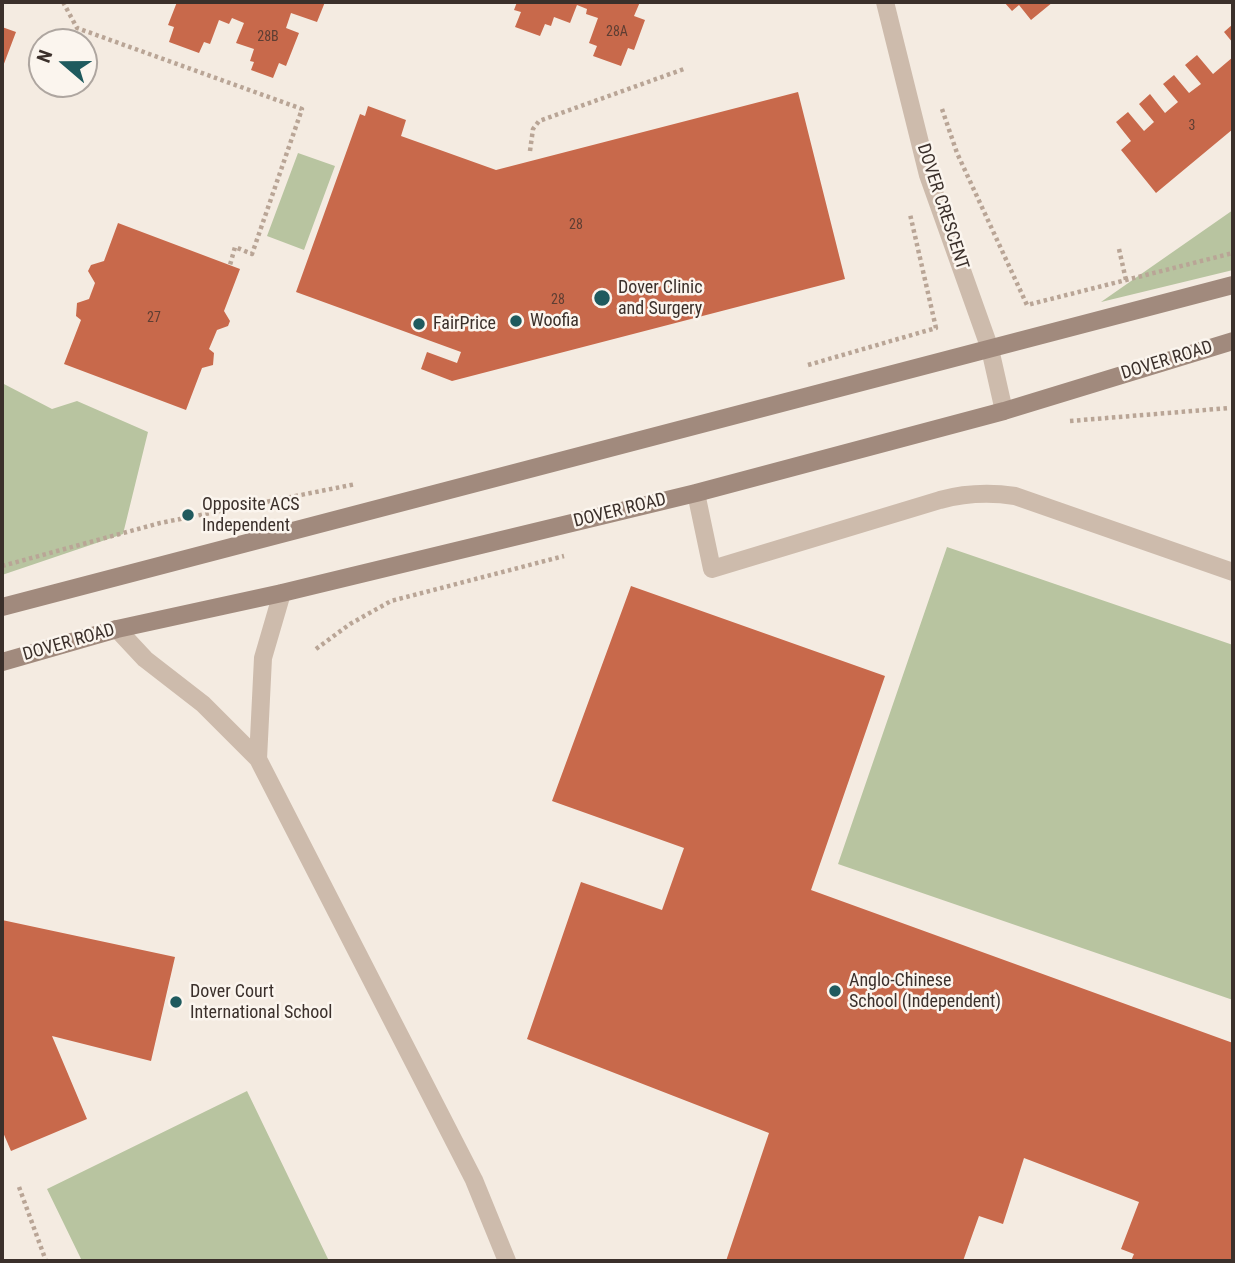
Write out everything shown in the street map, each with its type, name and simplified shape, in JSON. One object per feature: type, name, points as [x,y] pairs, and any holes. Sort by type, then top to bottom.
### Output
[{"type":"street","name":"DOVER CRESCENT","points":[[886,2],[928,175],[990,349],[1004,411]]},
{"type":"street","points":[[2,607],[1233,285]]},
{"type":"street","name":"DOVER ROAD","points":[[2,662],[117,629],[282,593],[696,493],[1004,411],[1233,341]]},
{"type":"street","points":[[696,493],[712,569],[940,500],[963,494],[992,493],[1015,496],[1233,572]]},
{"type":"street","points":[[258,759],[263,658],[282,593]]},
{"type":"street","points":[[117,629],[145,659],[203,704],[258,759],[474,1180],[507,1261]]},
{"type":"path","points":[[62,2],[77,28],[302,109],[252,254],[235,247],[230,265]]},
{"type":"path","points":[[530,151],[533,129],[539,121],[684,69]]},
{"type":"path","points":[[941,104],[957,153],[1027,305],[1233,253]]},
{"type":"path","points":[[1119,249],[1126,280]]},
{"type":"path","points":[[804,366],[936,328]]},
{"type":"path","points":[[1056,422],[1229,408]]},
{"type":"path","points":[[2,566],[160,523],[360,483]]},
{"type":"path","points":[[19,1187],[46,1261]]},
{"type":"green space","points":[[298,153],[335,166],[304,250],[267,236]]},
{"type":"green space","points":[[1233,210],[1233,270],[1101,302]]},
{"type":"green space","points":[[2,383],[52,409],[77,401],[148,432],[123,534],[2,575]]},
{"type":"green space","points":[[947,547],[1233,645],[1233,1000],[838,864]]},
{"type":"green space","points":[[247,1091],[329,1261],[82,1261],[47,1189]]},
{"type":"building","points":[[177,2],[325,2],[317,22],[291,13],[286,28],[299,33],[286,66],[279,63],[273,78],[251,70],[254,62],[250,61],[254,49],[236,43],[244,23],[232,18],[229,24],[219,20],[210,44],[204,42],[199,53],[169,42],[174,27],[168,25]]},
{"type":"building","points":[[517,2],[640,2],[634,16],[645,20],[634,50],[628,48],[621,66],[593,56],[597,46],[589,43],[598,18],[586,14],[587,9],[577,5],[570,23],[554,17],[551,26],[545,24],[540,36],[515,27],[521,12],[514,10]]},
{"type":"building","points":[[1004,2],[1053,2],[1031,20],[1019,5],[1012,11]]},
{"type":"building","points":[[1233,24],[1233,43],[1224,32]]},
{"type":"building","points":[[2,27],[16,32],[2,69]]},
{"type":"building","points":[[1197,55],[1213,74],[1233,57],[1233,129],[1156,193],[1121,150],[1131,141],[1116,122],[1128,112],[1144,131],[1154,122],[1139,104],[1150,94],[1165,113],[1178,102],[1163,84],[1174,75],[1189,93],[1201,84],[1185,65]]},
{"type":"building","points":[[798,92],[845,279],[452,381],[421,369],[427,352],[457,363],[461,352],[296,292],[360,114],[365,116],[368,106],[406,120],[401,136],[496,170]]},
{"type":"building","points":[[118,223],[240,269],[224,311],[230,321],[228,326],[217,330],[209,349],[214,353],[213,365],[202,368],[186,410],[64,364],[81,320],[76,316],[77,303],[89,299],[95,283],[88,271],[91,265],[104,261]]},
{"type":"building","points":[[631,586],[885,676],[811,890],[1233,1043],[1233,1261],[1131,1261],[1134,1254],[1121,1249],[1139,1202],[1024,1158],[1003,1224],[979,1216],[963,1261],[726,1261],[769,1133],[527,1039],[581,882],[662,910],[684,848],[552,801]]},
{"type":"building","points":[[2,920],[175,957],[151,1061],[52,1036],[87,1119],[11,1151],[2,1130]]},
{"type":"place","name":"Dover Clinic and Surgery","points":[[602,298]]},
{"type":"place","name":"Woofia","points":[[516,321]]},
{"type":"place","name":"FairPrice","points":[[419,324]]},
{"type":"place","name":"Opposite ACS Independent","points":[[188,515]]},
{"type":"place","name":"Anglo-Chinese School (Independent)","points":[[835,991]]},
{"type":"place","name":"Dover Court International School","points":[[176,1002]]}]
